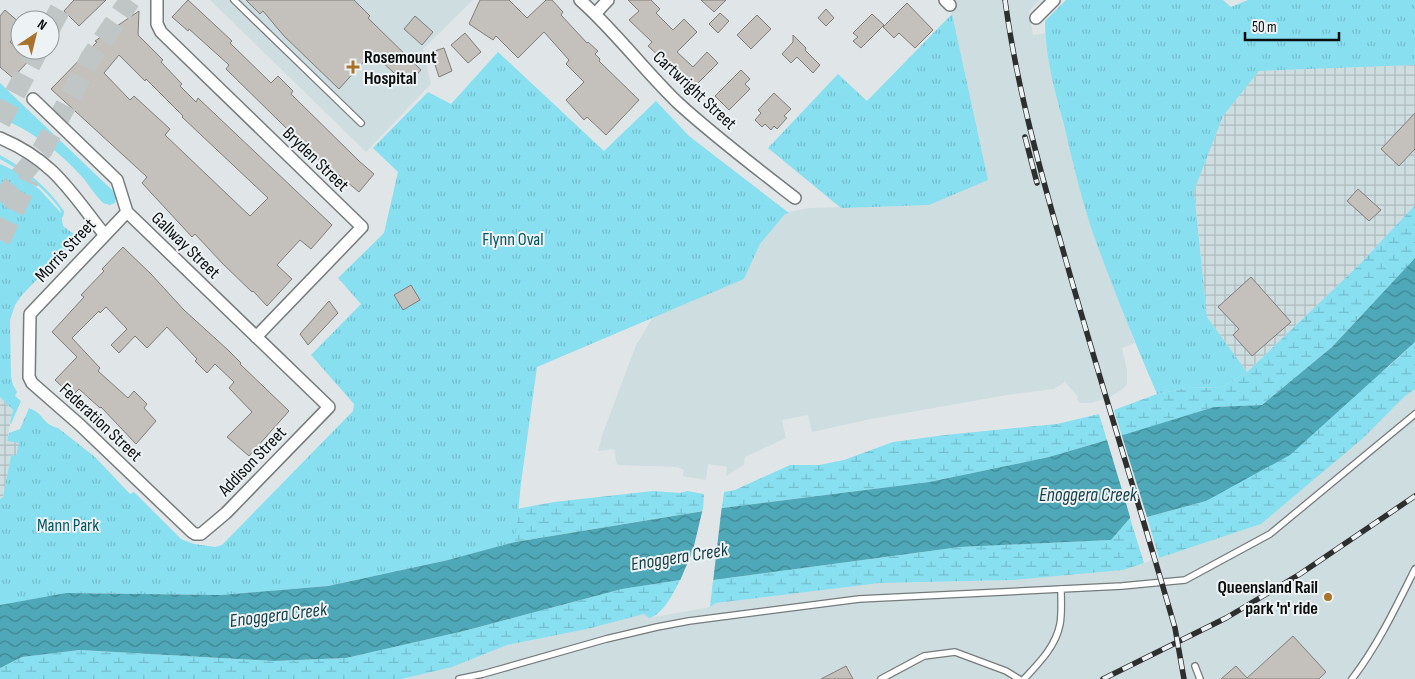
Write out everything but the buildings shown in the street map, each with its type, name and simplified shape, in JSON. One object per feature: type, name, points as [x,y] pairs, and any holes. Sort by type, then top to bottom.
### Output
[{"type":"street","name":"Bryden Street","points":[[157,0],[157,24],[161,32],[362,227],[256,337]]},
{"type":"street","name":"Cartwright Street","points":[[580,0],[677,102],[795,198]]},
{"type":"street","points":[[595,14],[608,0]]},
{"type":"street","points":[[1036,18],[1054,0]]},
{"type":"street","name":"Gallway Street","points":[[33,99],[117,180],[126,212],[329,407]]},
{"type":"street","points":[[0,138],[27,152],[51,170],[104,234]]},
{"type":"street","name":"Morris Street","points":[[30,314],[126,212]]},
{"type":"street","name":"Federation Street","points":[[30,314],[29,377],[32,383],[80,425],[192,532],[198,534]]},
{"type":"street","name":"Addison Street","points":[[198,534],[204,532],[226,513],[329,407]]},
{"type":"lane","points":[[234,0],[361,123]]},
{"type":"lane","points":[[459,679],[606,639],[689,621],[860,599],[1122,586],[1185,580],[1270,534],[1415,414]]},
{"type":"lane","points":[[1352,679],[1388,625],[1415,569]]},
{"type":"lane","points":[[1024,679],[1042,660],[1056,638],[1060,623],[1061,589]]},
{"type":"lane","points":[[881,679],[924,656],[954,652],[1006,671],[1019,679]]},
{"type":"lane","points":[[1196,666],[1200,679]]},
{"type":"shaded area","name":"Rosemount Hospital","points":[[210,0],[473,0],[423,49],[431,84],[366,152]]},
{"type":"shaded area","points":[[950,0],[1040,0],[1029,11],[1033,35],[1045,33],[1062,119],[1083,198],[1095,238],[1135,343],[1122,348],[1127,370],[1127,385],[1110,397],[1091,403],[1081,403],[1077,400],[1078,397],[1065,382],[1054,389],[1013,394],[871,419],[812,432],[808,415],[782,420],[786,438],[745,457],[744,465],[726,476],[727,467],[708,464],[706,480],[683,476],[684,470],[677,467],[617,465],[614,449],[598,451],[636,345],[653,317],[744,279],[760,244],[785,213],[809,208],[929,205],[952,14]]},
{"type":"shaded area","points":[[1415,65],[1415,205],[1358,266],[1247,372],[1207,317],[1194,191],[1223,116],[1259,71]]},
{"type":"shaded area","points":[[1415,389],[1415,679],[402,679],[452,667],[507,645],[587,629],[644,614],[649,618],[710,607],[716,603],[880,583],[1014,580],[1123,570],[1261,524],[1405,395]]},
{"type":"shaded area","points":[[0,397],[13,410],[7,441],[19,443],[16,456],[11,455],[3,497],[0,499]]},
{"type":"green space","points":[[1066,0],[1223,0],[1231,7],[1248,0],[1415,0],[1415,65],[1259,71],[1223,116],[1194,191],[1207,317],[1247,372],[1222,387],[1186,388],[1157,394],[1125,317],[1086,211],[1051,74],[1045,21]]},
{"type":"green space","points":[[952,14],[988,180],[929,205],[841,208],[768,148],[838,74],[867,101]]},
{"type":"green space","name":"Flynn Oval","points":[[498,52],[604,151],[656,101],[689,136],[789,213],[785,214],[760,244],[744,279],[537,367],[515,542],[448,560],[328,586],[221,595],[66,593],[0,605],[0,499],[3,497],[11,455],[16,456],[19,443],[7,441],[9,433],[20,429],[29,408],[95,457],[130,494],[134,492],[181,539],[194,544],[215,547],[222,545],[353,411],[354,404],[311,355],[361,304],[338,278],[384,233],[398,172],[373,148],[428,92],[451,104]]},
{"type":"green space","points":[[0,83],[113,191],[116,197],[115,203],[110,205],[103,203],[66,160],[24,129],[0,118]]},
{"type":"green space","points":[[0,155],[19,166],[43,186],[64,211],[64,215],[60,220],[42,230],[61,213],[60,209],[33,181],[0,159]]},
{"type":"green space","points":[[0,164],[13,170],[40,190],[61,213],[63,226],[78,237],[22,295],[15,305],[10,320],[11,376],[17,392],[15,396],[21,401],[11,424],[13,410],[0,397]]},
{"type":"green space","points":[[1415,205],[1415,258],[1332,347],[1262,405],[1214,407],[1122,436],[1114,410],[1157,394],[1186,388],[1222,387],[1247,372],[1358,266]]},
{"type":"green space","points":[[1415,342],[1415,389],[1405,396],[1362,439],[1261,524],[1159,558],[1147,517],[1206,501],[1387,368]]},
{"type":"green space","points":[[1099,414],[1107,440],[1049,457],[929,482],[722,508],[724,492],[735,490],[790,465],[819,465],[844,460],[893,442],[1057,424]]},
{"type":"green space","points":[[653,491],[680,493],[687,491],[704,494],[703,511],[515,542],[448,560],[66,593],[0,605],[0,578],[495,513],[554,502]]},
{"type":"green space","points":[[1130,518],[1144,563],[1123,570],[1014,580],[880,583],[716,603],[710,607],[713,580],[960,547],[1111,540]]},
{"type":"green space","points":[[680,580],[663,608],[649,618],[644,614],[587,629],[507,645],[452,667],[402,679],[0,679],[0,668],[22,657],[80,650],[274,661],[346,658],[464,631],[622,589]]},
{"type":"water","name":"Enoggera Creek","points":[[1415,258],[1415,342],[1290,455],[1206,501],[1147,517],[1130,518],[1111,540],[960,547],[713,580],[680,580],[622,589],[464,631],[346,658],[274,661],[80,650],[22,657],[0,668],[0,605],[66,593],[221,595],[328,586],[448,560],[515,542],[722,508],[929,482],[1049,457],[1214,407],[1262,405],[1332,347]]},
{"type":"pier","points":[[1121,433],[1148,520],[1131,520],[1106,438]]},
{"type":"pier","points":[[722,505],[713,582],[679,583],[693,550],[703,508]]},
{"type":"tunnel","points":[[60,10],[65,0]]},
{"type":"tunnel","points":[[0,201],[43,149],[90,59],[130,0]]},
{"type":"tunnel","points":[[0,122],[33,60]]},
{"type":"tunnel","points":[[0,240],[29,179]]},
{"type":"railway","points":[[1005,0],[1021,92],[1036,153],[1089,340],[1175,628],[1184,679]]},
{"type":"railway","points":[[1025,137],[1037,183]]},
{"type":"railway","points":[[1103,679],[1226,618],[1300,574],[1415,496]]},
{"type":"place","name":"Rosemount Hospital","points":[[353,67]]},
{"type":"place","name":"Queensland Rail park 'n' ride","points":[[1328,597]]},
{"type":"park label","name":"Mann Park","points":[[68,525]]}]
